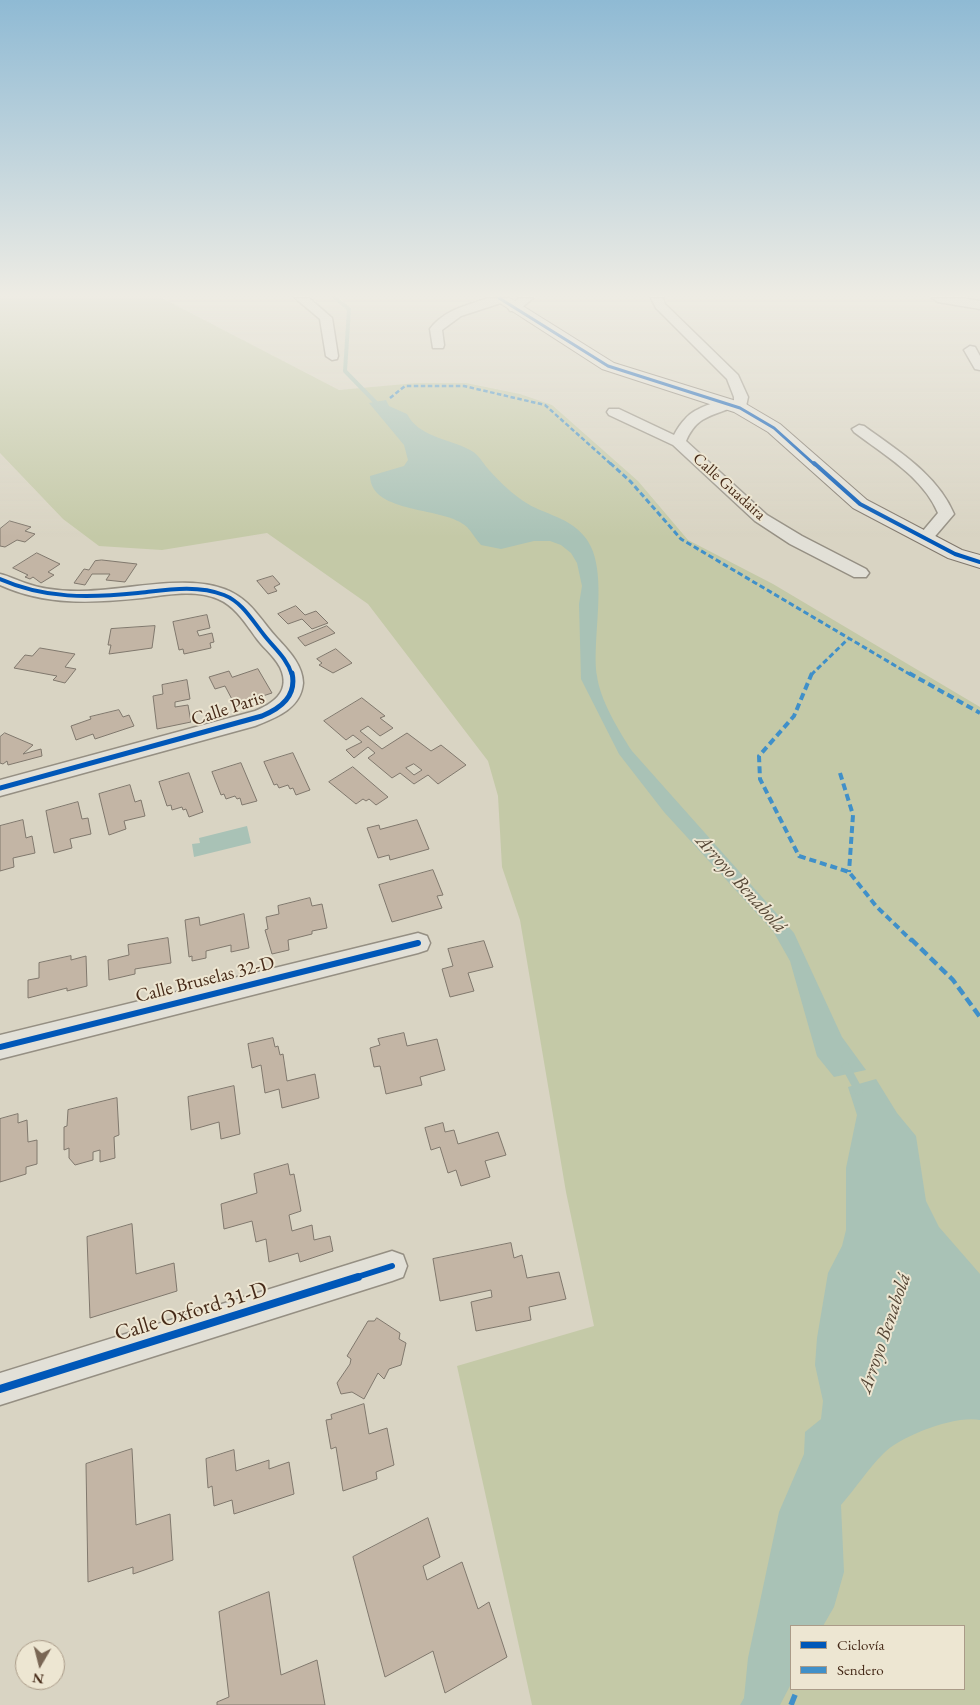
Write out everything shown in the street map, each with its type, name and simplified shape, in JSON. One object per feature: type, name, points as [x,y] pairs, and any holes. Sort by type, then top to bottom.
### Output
[{"type":"street","points":[[644,378],[734,406],[774,428],[860,504],[955,554],[980,562]]},
{"type":"street","points":[[733,378],[741,397],[734,406]]},
{"type":"street","name":"Calle Guadaira","points":[[678,442],[685,424],[694,417],[734,406]]},
{"type":"street","name":"Calle Guadaira","points":[[614,412],[678,442],[760,518],[796,540],[860,573]]},
{"type":"street","points":[[859,428],[934,488],[943,502],[946,514],[925,538]]},
{"type":"street","name":"Calle Paris","points":[[0,580],[38,594],[64,597],[174,589],[201,589],[225,595],[237,604],[283,657],[293,675],[292,688],[286,702],[271,713],[248,721],[0,788]]},
{"type":"street","name":"Calle Bruselas 32-D","points":[[0,1047],[418,943]]},
{"type":"street","name":"Calle Oxford 31-D","points":[[0,1389],[392,1266]]},
{"type":"shaded area","points":[[0,378],[315,378],[339,390],[416,383],[466,383],[520,394],[552,405],[638,481],[688,540],[773,584],[980,707],[980,1705],[532,1705],[457,1366],[594,1326],[566,1192],[520,920],[502,867],[498,796],[488,761],[368,604],[267,533],[162,550],[99,546],[63,519],[0,453]]},
{"type":"water","points":[[386,400],[389,406],[407,414],[419,428],[434,436],[460,445],[477,455],[489,470],[515,495],[535,508],[569,523],[584,536],[592,549],[597,565],[597,676],[602,695],[621,734],[632,751],[794,933],[842,1037],[866,1070],[834,1077],[817,1056],[790,961],[773,931],[664,812],[619,754],[581,679],[579,604],[582,586],[577,563],[571,553],[561,545],[550,541],[534,541],[501,549],[481,545],[467,527],[457,520],[396,504],[383,497],[374,489],[370,476],[404,466],[408,460],[404,445],[369,403]]},
{"type":"water","points":[[247,826],[251,843],[194,857],[192,844],[200,843],[199,838]]},
{"type":"water","points":[[876,1079],[897,1113],[916,1136],[926,1201],[939,1227],[980,1274],[980,1420],[969,1419],[928,1428],[891,1447],[872,1466],[841,1505],[844,1572],[834,1607],[824,1625],[790,1625],[790,1686],[780,1705],[740,1705],[744,1698],[748,1658],[779,1512],[804,1454],[805,1432],[821,1419],[823,1401],[815,1365],[817,1338],[828,1273],[842,1246],[846,1230],[846,1168],[857,1115],[848,1087]]},
{"type":"building","points":[[10,521],[31,527],[25,531],[35,534],[25,542],[17,540],[5,547],[0,546],[0,529]]},
{"type":"building","points":[[37,553],[60,564],[48,572],[54,575],[41,583],[33,577],[30,579],[25,577],[28,575],[13,568]]},
{"type":"building","points":[[95,561],[137,564],[125,582],[106,580],[110,574],[92,574],[85,585],[74,583],[84,569],[89,570]]},
{"type":"building","points":[[273,576],[280,584],[274,587],[277,591],[268,594],[257,581]]},
{"type":"building","points":[[296,606],[305,615],[316,611],[328,623],[312,629],[302,619],[288,624],[278,614]]},
{"type":"building","points":[[207,615],[210,628],[197,631],[199,636],[212,633],[214,642],[210,643],[211,648],[184,654],[183,649],[179,650],[173,622]]},
{"type":"building","points":[[155,626],[152,648],[109,654],[111,645],[108,645],[111,629]]},
{"type":"building","points":[[327,626],[335,633],[305,646],[298,638]]},
{"type":"building","points":[[40,648],[75,654],[65,667],[76,669],[65,683],[53,680],[57,676],[14,668],[25,655],[32,656]]},
{"type":"building","points":[[336,649],[352,663],[333,673],[319,665],[322,663],[317,659]]},
{"type":"building","points":[[258,669],[272,693],[235,705],[225,686],[215,689],[209,677],[229,671],[232,677]]},
{"type":"building","points":[[187,680],[190,699],[175,702],[175,707],[188,705],[191,722],[157,729],[153,696],[163,694],[162,685]]},
{"type":"building","points":[[362,698],[385,716],[380,718],[393,728],[380,736],[368,726],[360,731],[382,749],[407,733],[431,751],[441,745],[466,765],[438,784],[428,775],[414,784],[400,773],[392,778],[368,758],[375,753],[368,747],[354,758],[346,750],[362,742],[353,735],[346,740],[324,721]],"holes":[[[414,764],[422,770],[414,775],[406,768]]]},
{"type":"building","points":[[119,710],[123,717],[129,715],[134,726],[95,739],[93,734],[76,740],[71,726],[91,719],[90,717]]},
{"type":"building","points":[[5,733],[33,745],[23,754],[41,749],[42,756],[8,765],[7,761],[3,764],[0,763],[0,737]]},
{"type":"building","points":[[293,753],[310,790],[296,795],[293,788],[290,789],[288,785],[279,788],[277,784],[274,785],[264,762]]},
{"type":"building","points":[[241,763],[257,801],[242,805],[240,798],[237,799],[235,796],[226,799],[224,794],[221,795],[212,772]]},
{"type":"building","points":[[353,767],[388,797],[376,805],[369,799],[366,801],[363,799],[356,804],[329,782]]},
{"type":"building","points":[[189,773],[203,812],[189,817],[186,809],[183,810],[182,807],[172,810],[171,805],[167,806],[159,782]]},
{"type":"building","points":[[130,785],[135,802],[141,800],[145,816],[124,821],[126,829],[109,835],[99,794]]},
{"type":"building","points":[[78,802],[82,819],[88,818],[91,834],[70,839],[72,848],[54,853],[46,811]]},
{"type":"building","points":[[23,820],[26,838],[32,836],[35,853],[13,858],[14,867],[0,871],[0,826]]},
{"type":"building","points":[[417,820],[429,849],[390,860],[389,855],[378,858],[367,828],[379,825],[380,829]]},
{"type":"building","points":[[433,870],[443,895],[437,896],[442,908],[392,922],[379,885]]},
{"type":"building","points":[[310,898],[312,906],[322,904],[327,928],[312,931],[312,934],[288,940],[289,950],[272,954],[265,930],[268,929],[266,917],[279,914],[278,906]]},
{"type":"building","points":[[244,914],[249,948],[231,952],[231,945],[206,951],[206,958],[192,961],[192,956],[189,957],[185,920],[199,917],[200,925]]},
{"type":"building","points":[[168,938],[171,963],[135,969],[135,974],[109,980],[108,960],[129,955],[128,945]]},
{"type":"building","points":[[484,941],[493,967],[468,973],[474,991],[450,997],[442,969],[453,966],[448,949]]},
{"type":"building","points":[[71,956],[71,960],[86,956],[87,986],[67,991],[67,988],[28,998],[28,980],[39,978],[39,963]]},
{"type":"building","points":[[404,1033],[407,1046],[437,1039],[445,1070],[420,1077],[422,1085],[386,1094],[380,1066],[374,1067],[370,1048],[380,1045],[378,1039]]},
{"type":"building","points":[[273,1038],[275,1047],[278,1046],[280,1055],[283,1054],[287,1081],[315,1074],[319,1098],[282,1108],[279,1089],[265,1093],[261,1065],[252,1068],[248,1044]]},
{"type":"building","points":[[234,1086],[240,1134],[221,1139],[219,1122],[191,1130],[188,1097]]},
{"type":"building","points":[[117,1098],[119,1135],[114,1137],[115,1158],[100,1162],[100,1150],[93,1152],[93,1160],[75,1165],[69,1158],[69,1148],[64,1150],[64,1127],[67,1126],[68,1110]]},
{"type":"building","points":[[18,1114],[18,1123],[27,1120],[28,1142],[37,1140],[37,1164],[26,1167],[26,1174],[0,1182],[0,1119]]},
{"type":"building","points":[[443,1123],[445,1132],[454,1130],[458,1144],[498,1132],[506,1155],[485,1161],[490,1177],[461,1186],[456,1170],[448,1173],[440,1147],[431,1150],[425,1128]]},
{"type":"building","points":[[288,1164],[290,1175],[294,1174],[301,1211],[289,1215],[292,1231],[312,1225],[314,1240],[330,1236],[333,1251],[300,1262],[298,1253],[269,1262],[266,1239],[256,1242],[252,1221],[224,1229],[221,1204],[257,1193],[254,1174]]},
{"type":"building","points":[[132,1224],[136,1274],[174,1263],[177,1291],[90,1318],[87,1237]]},
{"type":"building","points":[[511,1243],[514,1258],[522,1255],[527,1278],[559,1272],[566,1299],[529,1307],[531,1320],[476,1331],[471,1302],[492,1297],[491,1290],[440,1301],[433,1259]]},
{"type":"building","points":[[377,1318],[400,1333],[399,1339],[406,1343],[401,1365],[389,1369],[384,1379],[378,1373],[364,1399],[352,1392],[341,1394],[337,1383],[350,1364],[351,1359],[347,1356],[368,1321],[374,1321]]},
{"type":"building","points":[[364,1404],[369,1434],[387,1428],[394,1465],[376,1472],[377,1479],[343,1491],[336,1447],[331,1449],[326,1420],[332,1419],[331,1415]]},
{"type":"building","points":[[132,1449],[136,1525],[170,1514],[173,1560],[133,1574],[133,1567],[88,1582],[86,1464]]},
{"type":"building","points":[[234,1450],[236,1471],[269,1460],[269,1469],[289,1462],[294,1494],[234,1514],[232,1500],[214,1506],[212,1486],[208,1488],[206,1459]]},
{"type":"building","points":[[428,1518],[440,1557],[423,1566],[427,1580],[462,1562],[478,1609],[489,1602],[507,1657],[445,1693],[433,1651],[385,1677],[353,1557]]},
{"type":"building","points":[[269,1592],[281,1675],[317,1660],[325,1705],[217,1705],[217,1702],[229,1697],[219,1612]]},
{"type":"waterway","name":"Arroyo Benabolá","points":[[351,378],[381,408]]},
{"type":"waterway","name":"Arroyo Benabolá","points":[[846,1067],[859,1091]]},
{"type":"marked path","points":[[390,398],[405,386],[464,386],[545,405],[630,481],[681,539],[848,639],[980,713]]},
{"type":"marked path","points":[[848,639],[813,671],[794,716],[759,756],[760,779],[799,856],[849,872],[876,906],[953,980],[980,1017]]},
{"type":"marked path","points":[[840,773],[853,815],[849,872]]},
{"type":"marked path","points":[[791,1705],[797,1690]]},
{"type":"cycle path","points":[[644,378],[740,408],[774,428],[860,504],[955,554],[980,562]]},
{"type":"cycle path","points":[[0,579],[38,593],[57,596],[116,595],[190,589],[216,592],[231,598],[243,609],[282,655],[292,672],[293,678],[291,693],[282,705],[269,713],[248,721],[0,788]]},
{"type":"cycle path","points":[[0,1047],[418,943]]},
{"type":"cycle path","points":[[0,1389],[392,1266]]}]
